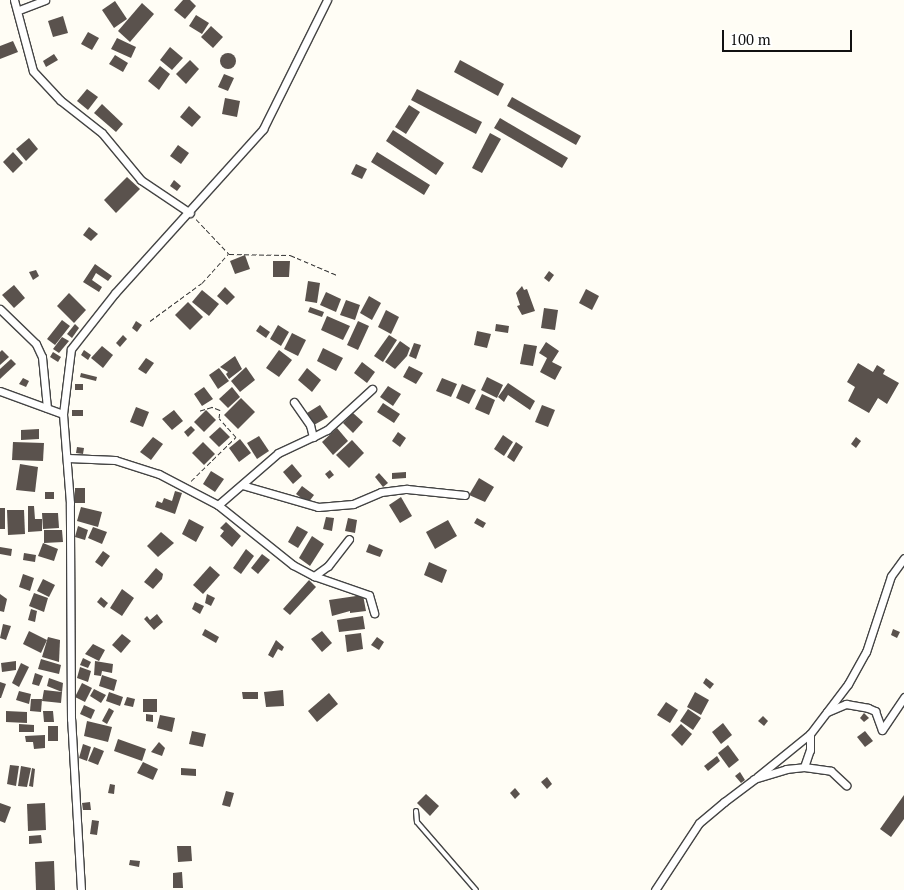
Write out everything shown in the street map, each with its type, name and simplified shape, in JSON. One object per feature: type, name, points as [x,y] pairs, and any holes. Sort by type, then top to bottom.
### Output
[{"type":"street","points":[[14,0],[19,10],[33,72],[60,100],[102,133],[141,180],[190,213]]},
{"type":"street","points":[[19,10],[45,0]]},
{"type":"street","points":[[81,890],[71,719],[68,458],[64,414],[71,349],[115,292],[190,213],[263,129],[327,0]]},
{"type":"street","points":[[0,309],[36,344],[42,357],[47,408]]},
{"type":"street","points":[[218,505],[278,453],[327,430],[372,389]]},
{"type":"street","points":[[0,391],[64,414]]},
{"type":"street","points":[[294,402],[310,425],[312,437]]},
{"type":"street","points":[[68,458],[115,460],[159,474],[218,505],[293,565],[314,576],[369,595],[374,613]]},
{"type":"street","points":[[242,485],[318,507],[353,504],[381,492],[407,489],[465,495]]},
{"type":"street","points":[[314,576],[328,566],[349,539]]},
{"type":"street","points":[[655,890],[699,823],[810,734],[848,684],[866,652],[892,576],[904,558]]},
{"type":"street","points":[[827,712],[846,704],[868,708],[875,711],[882,730],[904,697]]},
{"type":"street","points":[[804,767],[810,750],[810,734]]},
{"type":"street","points":[[754,779],[786,769],[804,767],[831,770],[846,786]]},
{"type":"lane","points":[[416,811],[418,822],[476,890]]},
{"type":"path","points":[[190,213],[229,254],[290,255],[337,275]]},
{"type":"path","points":[[150,320],[202,283],[229,254]]},
{"type":"path","points":[[187,485],[236,437],[219,418],[220,410],[212,407],[199,411]]},
{"type":"building","points":[[183,0],[190,0],[196,6],[185,19],[174,10]]},
{"type":"building","points":[[115,1],[127,19],[114,28],[102,10]]},
{"type":"building","points":[[142,3],[154,14],[130,42],[118,31]]},
{"type":"building","points":[[196,15],[209,23],[202,34],[189,26]]},
{"type":"building","points":[[63,16],[68,33],[53,37],[48,21]]},
{"type":"building","points":[[211,26],[223,37],[213,48],[201,37]]},
{"type":"building","points":[[88,32],[99,38],[92,50],[81,44]]},
{"type":"building","points":[[117,38],[136,47],[131,58],[111,49]]},
{"type":"building","points":[[13,41],[18,52],[0,59],[0,46]]},
{"type":"building","points":[[170,47],[183,58],[172,70],[160,60]]},
{"type":"building","points":[[228,53],[234,55],[236,61],[234,67],[228,69],[222,67],[220,61],[222,55]]},
{"type":"building","points":[[54,54],[58,60],[46,67],[43,61]]},
{"type":"building","points":[[115,55],[128,63],[123,72],[109,64]]},
{"type":"building","points":[[190,60],[199,69],[186,84],[176,74]]},
{"type":"building","points":[[460,60],[504,84],[498,96],[454,72]]},
{"type":"building","points":[[160,66],[170,74],[159,90],[148,81]]},
{"type":"building","points":[[224,74],[234,78],[228,91],[218,87]]},
{"type":"building","points":[[87,89],[98,97],[88,110],[77,101]]},
{"type":"building","points":[[417,89],[482,122],[476,134],[411,100]]},
{"type":"building","points":[[512,97],[581,136],[576,145],[507,106]]},
{"type":"building","points":[[225,98],[240,101],[237,117],[222,114]]},
{"type":"building","points":[[102,104],[123,124],[116,132],[94,113]]},
{"type":"building","points":[[409,105],[420,112],[406,134],[395,127]]},
{"type":"building","points":[[189,106],[201,117],[192,127],[180,117]]},
{"type":"building","points":[[500,118],[568,158],[562,168],[494,128]]},
{"type":"building","points":[[393,130],[444,163],[436,175],[386,141]]},
{"type":"building","points":[[490,133],[501,139],[482,173],[472,168]]},
{"type":"building","points":[[29,138],[38,149],[26,161],[16,149]]},
{"type":"building","points":[[178,145],[189,153],[181,164],[170,156]]},
{"type":"building","points":[[13,152],[23,163],[13,173],[3,162]]},
{"type":"building","points":[[377,152],[430,185],[424,195],[371,162]]},
{"type":"building","points":[[356,164],[367,169],[362,179],[351,174]]},
{"type":"building","points":[[127,177],[140,189],[116,213],[104,200]]},
{"type":"building","points":[[174,180],[181,186],[177,191],[170,186]]},
{"type":"building","points":[[89,227],[98,234],[91,241],[83,235]]},
{"type":"building","points":[[245,255],[250,269],[235,274],[230,261]]},
{"type":"building","points":[[273,261],[290,261],[289,277],[273,277]]},
{"type":"building","points":[[95,264],[112,276],[108,281],[96,273],[92,280],[102,287],[99,292],[83,282]]},
{"type":"building","points":[[36,270],[39,276],[33,280],[29,272]]},
{"type":"building","points":[[549,271],[554,275],[549,282],[544,278]]},
{"type":"building","points":[[308,281],[320,283],[317,303],[305,301]]},
{"type":"building","points":[[14,285],[25,298],[14,308],[2,295]]},
{"type":"building","points":[[522,286],[524,290],[527,289],[535,311],[522,315],[517,306],[520,305],[516,293]]},
{"type":"building","points":[[225,287],[235,297],[227,305],[217,296]]},
{"type":"building","points":[[586,289],[599,296],[592,310],[579,303]]},
{"type":"building","points":[[202,290],[219,304],[209,316],[192,302]]},
{"type":"building","points":[[326,292],[341,299],[336,312],[320,305]]},
{"type":"building","points":[[69,293],[86,310],[74,323],[57,306]]},
{"type":"building","points":[[369,296],[381,303],[372,320],[360,313]]},
{"type":"building","points":[[346,300],[360,305],[355,320],[340,315]]},
{"type":"building","points":[[188,302],[203,317],[190,330],[175,315]]},
{"type":"building","points":[[310,307],[324,312],[322,317],[308,312]]},
{"type":"building","points":[[544,308],[558,310],[555,330],[541,328]]},
{"type":"building","points":[[386,310],[399,317],[391,334],[378,327]]},
{"type":"building","points":[[327,316],[350,326],[343,340],[321,330]]},
{"type":"building","points":[[62,320],[70,326],[55,345],[47,339]]},
{"type":"building","points":[[136,321],[142,325],[137,332],[132,328]]},
{"type":"building","points":[[358,321],[369,326],[358,350],[347,345]]},
{"type":"building","points":[[75,324],[79,328],[72,338],[67,334]]},
{"type":"building","points":[[496,324],[509,326],[508,333],[495,331]]},
{"type":"building","points":[[260,325],[270,332],[266,338],[256,331]]},
{"type":"building","points":[[278,325],[289,332],[281,346],[270,339]]},
{"type":"building","points":[[477,331],[491,334],[487,348],[474,345]]},
{"type":"building","points":[[292,333],[306,340],[298,356],[284,349]]},
{"type":"building","points":[[123,335],[127,339],[120,347],[116,343]]},
{"type":"building","points":[[389,335],[397,340],[383,362],[374,356]]},
{"type":"building","points":[[62,337],[69,341],[59,353],[53,349]]},
{"type":"building","points":[[400,341],[410,348],[407,356],[395,369],[385,362]]},
{"type":"building","points":[[546,342],[559,351],[552,362],[562,367],[555,380],[540,372],[547,358],[539,353]]},
{"type":"building","points":[[414,343],[421,345],[416,359],[409,356]]},
{"type":"building","points":[[524,344],[537,346],[533,366],[520,364]]},
{"type":"building","points":[[102,346],[113,355],[103,368],[91,358]]},
{"type":"building","points":[[323,348],[343,358],[336,371],[317,361]]},
{"type":"building","points":[[2,350],[9,357],[0,365],[0,352]]},
{"type":"building","points":[[84,350],[91,355],[88,360],[81,355]]},
{"type":"building","points":[[279,350],[292,360],[279,377],[266,368]]},
{"type":"building","points":[[53,352],[61,357],[58,362],[50,357]]},
{"type":"building","points":[[235,356],[242,369],[229,379],[226,374],[228,372],[220,367]]},
{"type":"building","points":[[146,358],[154,363],[146,374],[138,369]]},
{"type":"building","points":[[11,359],[16,364],[0,379],[0,369]]},
{"type":"building","points":[[362,362],[375,372],[367,383],[354,373]]},
{"type":"building","points":[[858,363],[873,372],[877,365],[885,370],[883,374],[899,383],[887,404],[878,398],[869,413],[848,401],[855,387],[847,382]]},
{"type":"building","points":[[409,366],[423,373],[416,384],[403,377]]},
{"type":"building","points":[[246,367],[255,380],[240,392],[231,381]]},
{"type":"building","points":[[219,368],[229,381],[218,389],[209,375]]},
{"type":"building","points":[[307,368],[321,380],[312,392],[298,380]]},
{"type":"building","points":[[81,373],[97,377],[96,381],[80,377]]},
{"type":"building","points":[[487,377],[503,385],[497,398],[481,390]]},
{"type":"building","points":[[23,378],[29,381],[26,387],[19,384]]},
{"type":"building","points":[[442,378],[457,384],[451,397],[436,391]]},
{"type":"building","points":[[508,383],[535,401],[530,410],[508,395],[504,402],[498,397]]},
{"type":"building","points":[[75,384],[83,384],[83,390],[75,390]]},
{"type":"building","points":[[462,384],[476,390],[469,404],[456,398]]},
{"type":"building","points":[[388,386],[401,394],[393,406],[380,397]]},
{"type":"building","points":[[204,387],[213,399],[202,406],[194,394]]},
{"type":"building","points":[[232,387],[240,397],[228,408],[219,399]]},
{"type":"building","points":[[482,394],[495,400],[489,415],[475,409]]},
{"type":"building","points":[[241,398],[255,412],[238,429],[224,415]]},
{"type":"building","points":[[383,403],[400,414],[394,423],[377,412]]},
{"type":"building","points":[[320,405],[328,417],[314,425],[307,413]]},
{"type":"building","points":[[542,405],[555,410],[548,427],[535,422]]},
{"type":"building","points":[[136,407],[149,412],[143,427],[130,422]]},
{"type":"building","points":[[72,410],[83,410],[83,416],[72,416]]},
{"type":"building","points":[[174,410],[183,421],[172,430],[162,419]]},
{"type":"building","points":[[206,410],[216,420],[204,432],[194,422]]},
{"type":"building","points":[[353,413],[363,422],[353,433],[343,423]]},
{"type":"building","points":[[191,426],[195,430],[188,437],[184,432]]},
{"type":"building","points":[[220,427],[230,437],[219,447],[209,437]]},
{"type":"building","points":[[337,428],[348,441],[333,455],[322,442]]},
{"type":"building","points":[[39,429],[39,439],[21,440],[21,430]]},
{"type":"building","points":[[398,432],[406,438],[400,447],[392,441]]},
{"type":"building","points":[[503,435],[513,442],[504,456],[494,449]]},
{"type":"building","points":[[259,436],[269,451],[257,459],[247,443]]},
{"type":"building","points":[[153,437],[163,444],[151,460],[140,452]]},
{"type":"building","points":[[856,437],[861,441],[856,448],[851,444]]},
{"type":"building","points":[[240,439],[251,453],[239,462],[229,448]]},
{"type":"building","points":[[352,440],[364,453],[349,468],[336,455]]},
{"type":"building","points":[[13,442],[44,443],[43,461],[12,460]]},
{"type":"building","points":[[203,442],[215,454],[204,465],[192,453]]},
{"type":"building","points":[[516,442],[523,447],[514,462],[507,457]]},
{"type":"building","points":[[77,447],[84,448],[83,454],[76,453]]},
{"type":"building","points":[[20,464],[38,467],[35,492],[16,490]]},
{"type":"building","points":[[292,464],[302,476],[293,484],[283,472]]},
{"type":"building","points":[[330,470],[334,475],[329,479],[325,474]]},
{"type":"building","points":[[211,471],[224,479],[215,492],[203,484]]},
{"type":"building","points":[[406,472],[406,478],[392,479],[392,473]]},
{"type":"building","points":[[379,473],[388,483],[383,487],[375,477]]},
{"type":"building","points":[[479,478],[494,487],[485,502],[469,495]]},
{"type":"building","points":[[302,486],[314,495],[308,503],[296,494]]},
{"type":"building","points":[[75,488],[85,488],[85,503],[75,503]]},
{"type":"building","points":[[175,491],[182,493],[175,514],[155,507],[157,501],[162,503],[164,498],[172,501]]},
{"type":"building","points":[[45,492],[54,492],[54,499],[45,499]]},
{"type":"building","points":[[401,497],[412,516],[400,523],[389,505]]},
{"type":"building","points":[[28,506],[34,506],[35,519],[42,519],[42,531],[28,532]]},
{"type":"building","points":[[81,507],[102,512],[98,527],[77,521]]},
{"type":"building","points":[[0,508],[5,508],[5,529],[0,529]]},
{"type":"building","points":[[7,510],[24,510],[25,534],[8,535]]},
{"type":"building","points":[[42,513],[58,513],[59,528],[43,529]]},
{"type":"building","points":[[326,517],[334,518],[332,531],[323,529]]},
{"type":"building","points":[[348,518],[357,520],[355,533],[345,531]]},
{"type":"building","points":[[477,518],[486,523],[483,528],[474,523]]},
{"type":"building","points":[[189,519],[204,527],[196,542],[182,534]]},
{"type":"building","points":[[448,520],[457,536],[435,549],[426,532]]},
{"type":"building","points":[[226,522],[241,536],[232,547],[220,536],[224,531],[220,528]]},
{"type":"building","points":[[78,526],[88,530],[85,540],[75,537]]},
{"type":"building","points":[[297,526],[308,532],[298,548],[288,542]]},
{"type":"building","points":[[93,527],[107,532],[102,544],[88,538]]},
{"type":"building","points":[[44,530],[62,530],[63,542],[44,543]]},
{"type":"building","points":[[161,532],[174,543],[158,557],[147,546]]},
{"type":"building","points":[[312,536],[324,544],[310,566],[299,558]]},
{"type":"building","points":[[43,543],[58,549],[54,561],[38,556]]},
{"type":"building","points":[[369,544],[383,550],[380,557],[366,552]]},
{"type":"building","points":[[0,547],[12,549],[11,556],[0,554]]},
{"type":"building","points":[[246,549],[254,556],[241,574],[233,568]]},
{"type":"building","points":[[103,551],[110,556],[102,567],[95,562]]},
{"type":"building","points":[[24,553],[36,555],[35,562],[23,560]]},
{"type":"building","points":[[262,554],[270,560],[258,574],[251,568]]},
{"type":"building","points":[[429,562],[447,570],[442,583],[424,575]]},
{"type":"building","points":[[210,566],[220,575],[203,594],[193,585]]},
{"type":"building","points":[[156,568],[163,574],[162,579],[153,589],[144,582]]},
{"type":"building","points":[[23,574],[34,578],[30,591],[19,587]]},
{"type":"building","points":[[43,579],[55,585],[49,597],[37,591]]},
{"type":"building","points":[[309,580],[316,587],[290,615],[283,609]]},
{"type":"building","points":[[122,589],[134,598],[122,616],[110,608]]},
{"type":"building","points":[[34,593],[48,598],[44,612],[29,606]]},
{"type":"building","points":[[0,594],[7,599],[4,612],[0,611]]},
{"type":"building","points":[[207,594],[215,598],[211,606],[205,603]]},
{"type":"building","points":[[363,595],[366,611],[350,613],[350,611],[332,616],[329,600]]},
{"type":"building","points":[[101,597],[108,603],[104,608],[97,602]]},
{"type":"building","points":[[195,602],[204,606],[200,614],[192,609]]},
{"type":"building","points":[[31,609],[37,611],[35,622],[28,620]]},
{"type":"building","points":[[157,614],[163,622],[154,630],[144,619],[147,616],[150,620]]},
{"type":"building","points":[[363,616],[365,629],[339,632],[337,620]]},
{"type":"building","points":[[3,624],[11,626],[6,640],[0,638]]},
{"type":"building","points":[[205,629],[219,637],[216,643],[202,635]]},
{"type":"building","points":[[893,629],[900,632],[897,638],[891,635]]},
{"type":"building","points":[[29,631],[47,640],[41,653],[23,644]]},
{"type":"building","points":[[322,631],[332,643],[322,652],[311,639]]},
{"type":"building","points":[[361,633],[363,649],[347,652],[345,635]]},
{"type":"building","points":[[122,634],[131,641],[121,653],[112,645]]},
{"type":"building","points":[[48,637],[60,640],[59,662],[42,657]]},
{"type":"building","points":[[377,637],[384,642],[379,650],[371,645]]},
{"type":"building","points":[[276,640],[284,647],[282,651],[278,649],[273,658],[268,655]]},
{"type":"building","points":[[93,644],[105,650],[99,661],[85,654]]},
{"type":"building","points":[[83,658],[91,662],[88,668],[80,665]]},
{"type":"building","points":[[41,659],[61,665],[59,674],[38,669]]},
{"type":"building","points":[[16,661],[16,670],[2,672],[1,663]]},
{"type":"building","points":[[95,661],[113,664],[112,673],[102,671],[101,676],[94,675]]},
{"type":"building","points":[[21,663],[29,667],[19,687],[12,683]]},
{"type":"building","points":[[80,667],[91,671],[88,682],[77,678]]},
{"type":"building","points":[[35,673],[43,676],[39,686],[32,684]]},
{"type":"building","points":[[102,675],[117,680],[114,691],[99,686]]},
{"type":"building","points":[[49,678],[63,683],[62,692],[47,686]]},
{"type":"building","points":[[706,678],[714,684],[710,689],[703,683]]},
{"type":"building","points":[[0,682],[6,684],[1,698],[0,698]]},
{"type":"building","points":[[82,683],[92,688],[85,702],[75,697]]},
{"type":"building","points":[[94,689],[106,695],[101,703],[90,696]]},
{"type":"building","points":[[44,690],[62,692],[61,703],[42,701]]},
{"type":"building","points":[[283,690],[284,706],[266,707],[264,692]]},
{"type":"building","points":[[19,691],[31,694],[29,704],[16,700]]},
{"type":"building","points":[[109,692],[123,697],[120,706],[106,701]]},
{"type":"building","points":[[242,692],[258,692],[258,699],[243,699]]},
{"type":"building","points":[[695,692],[709,700],[701,715],[687,707]]},
{"type":"building","points":[[329,693],[338,704],[317,722],[308,711]]},
{"type":"building","points":[[127,697],[135,699],[133,707],[124,705]]},
{"type":"building","points":[[31,699],[42,699],[41,712],[30,711]]},
{"type":"building","points":[[143,699],[157,699],[157,712],[143,712]]},
{"type":"building","points":[[666,702],[678,710],[670,723],[657,715]]},
{"type":"building","points":[[84,705],[95,710],[91,719],[80,714]]},
{"type":"building","points":[[109,708],[114,711],[107,724],[102,721]]},
{"type":"building","points":[[688,709],[701,718],[693,730],[680,721]]},
{"type":"building","points":[[6,711],[27,712],[27,723],[6,722]]},
{"type":"building","points":[[43,711],[53,711],[54,722],[44,722]]},
{"type":"building","points":[[864,713],[869,718],[864,722],[860,718]]},
{"type":"building","points":[[146,714],[153,715],[153,722],[146,721]]},
{"type":"building","points":[[160,715],[175,718],[172,732],[157,728]]},
{"type":"building","points":[[763,716],[768,721],[764,726],[758,721]]},
{"type":"building","points":[[87,721],[112,727],[108,742],[84,736]]},
{"type":"building","points":[[723,723],[732,735],[721,744],[712,732]]},
{"type":"building","points":[[19,724],[34,725],[34,732],[19,732]]},
{"type":"building","points":[[681,724],[692,734],[682,746],[671,735]]},
{"type":"building","points":[[48,726],[58,726],[58,741],[48,741]]},
{"type":"building","points":[[192,731],[206,734],[203,747],[189,744]]},
{"type":"building","points":[[865,731],[873,741],[865,747],[857,737]]},
{"type":"building","points":[[45,735],[45,748],[34,749],[33,742],[26,742],[25,736]]},
{"type":"building","points":[[118,739],[146,749],[142,761],[114,751]]},
{"type":"building","points":[[159,742],[165,748],[162,756],[151,752]]},
{"type":"building","points":[[83,744],[91,747],[87,761],[79,758]]},
{"type":"building","points":[[728,745],[739,760],[729,768],[718,753]]},
{"type":"building","points":[[94,747],[104,751],[98,765],[88,761]]},
{"type":"building","points":[[717,756],[720,761],[708,771],[704,766]]},
{"type":"building","points":[[143,762],[158,769],[153,780],[137,773]]},
{"type":"building","points":[[10,765],[19,766],[16,786],[7,784]]},
{"type":"building","points":[[21,766],[31,768],[27,787],[18,786]]},
{"type":"building","points":[[32,768],[35,769],[33,787],[29,786]]},
{"type":"building","points":[[181,768],[196,769],[196,776],[181,775]]},
{"type":"building","points":[[740,772],[745,780],[741,783],[735,776]]},
{"type":"building","points":[[547,777],[552,784],[547,789],[541,782]]},
{"type":"building","points":[[110,784],[115,785],[114,794],[108,793]]},
{"type":"building","points":[[515,788],[520,794],[515,799],[510,793]]},
{"type":"building","points":[[226,791],[234,793],[230,807],[222,805]]},
{"type":"building","points":[[426,794],[439,806],[430,816],[417,803]]},
{"type":"building","points":[[904,795],[904,819],[891,837],[880,829]]},
{"type":"building","points":[[90,802],[91,810],[83,810],[82,803]]},
{"type":"building","points":[[0,803],[11,807],[5,823],[0,821]]},
{"type":"building","points":[[45,803],[46,830],[28,831],[27,804]]},
{"type":"building","points":[[92,820],[99,821],[97,835],[90,834]]},
{"type":"building","points":[[41,835],[42,843],[29,844],[29,836]]},
{"type":"building","points":[[177,846],[191,846],[192,861],[178,862]]},
{"type":"building","points":[[130,860],[140,861],[139,867],[129,865]]},
{"type":"building","points":[[54,861],[55,890],[36,890],[35,862]]},
{"type":"building","points":[[182,872],[183,888],[173,888],[173,873]]}]
